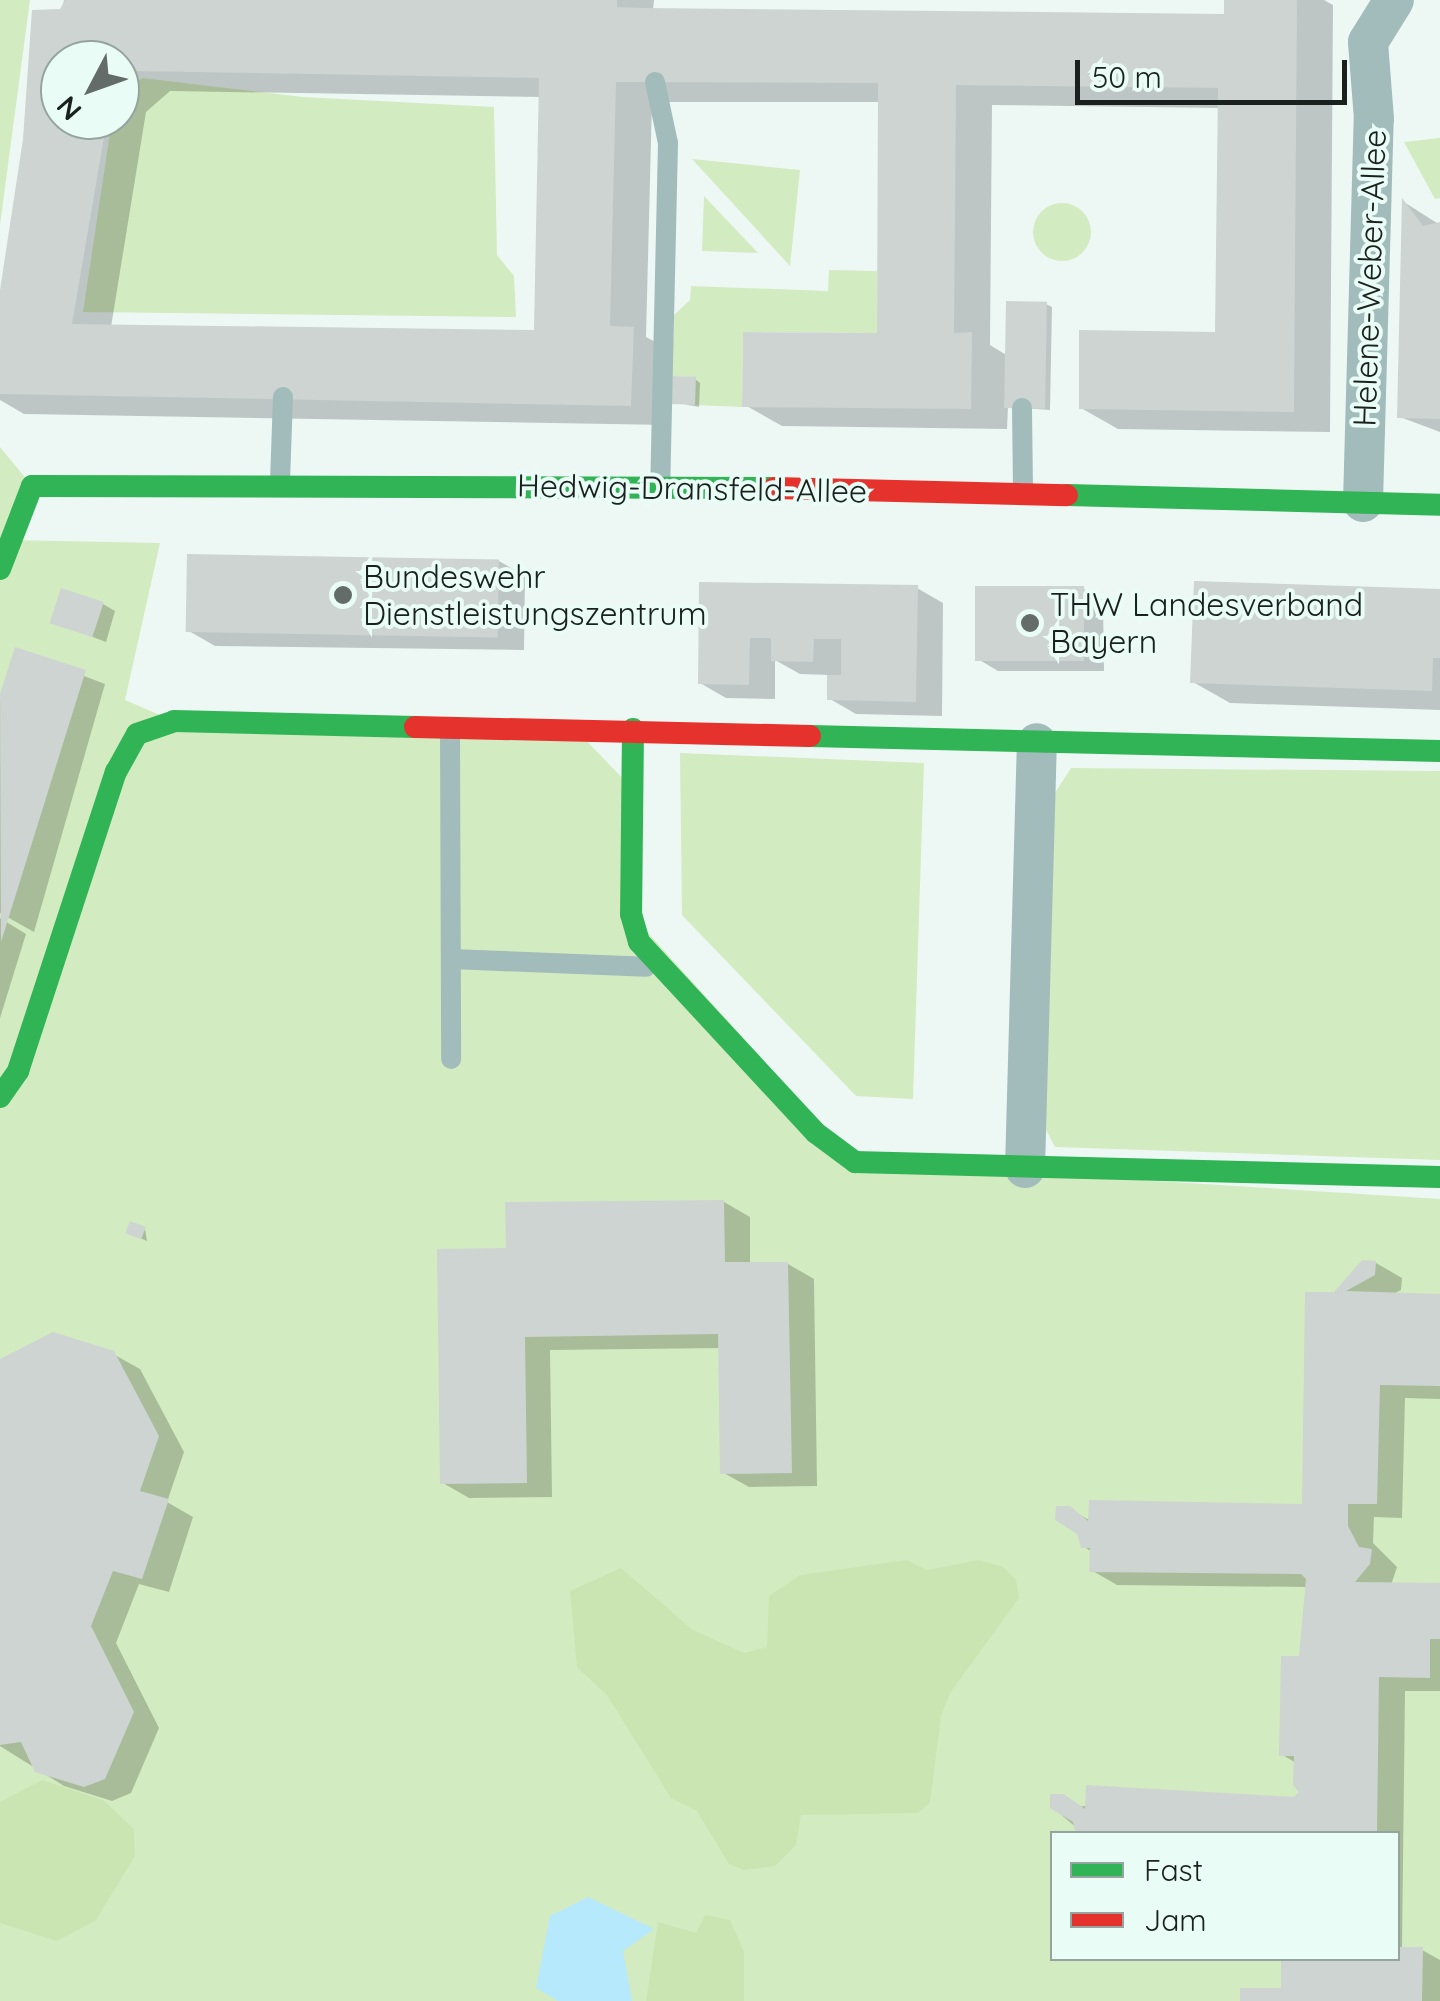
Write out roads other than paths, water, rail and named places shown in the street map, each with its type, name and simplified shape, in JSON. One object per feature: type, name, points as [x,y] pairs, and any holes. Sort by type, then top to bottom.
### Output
[{"type":"street","name":"Helene-Weber-Allee","points":[[1363,502],[1374,119],[1368,42],[1394,0]]},
{"type":"street","name":"Hedwig-Dransfeld-Allee","points":[[0,568],[32,486],[660,484],[1440,505]]},
{"type":"street","points":[[0,1097],[116,772],[138,734],[180,721],[1440,751]]},
{"type":"street","points":[[633,729],[631,914],[639,942],[658,968],[816,1134],[855,1162],[1440,1177]]},
{"type":"street","points":[[1026,1168],[1037,743]]},
{"type":"lane","points":[[655,82],[668,143],[660,484]]},
{"type":"lane","points":[[280,484],[282,397]]},
{"type":"lane","points":[[1022,408],[1023,495]]},
{"type":"lane","points":[[450,727],[451,1059]]},
{"type":"lane","points":[[451,959],[658,968]]},
{"type":"water","points":[[588,1897],[654,1929],[623,1951],[632,2001],[558,2001],[536,1988],[550,1916]]},
{"type":"place","name":"Bundeswehr Dienstleistungszentrum","points":[[343,595]]},
{"type":"place","name":"THW Landesverband Bayern","points":[[1030,623]]}]
